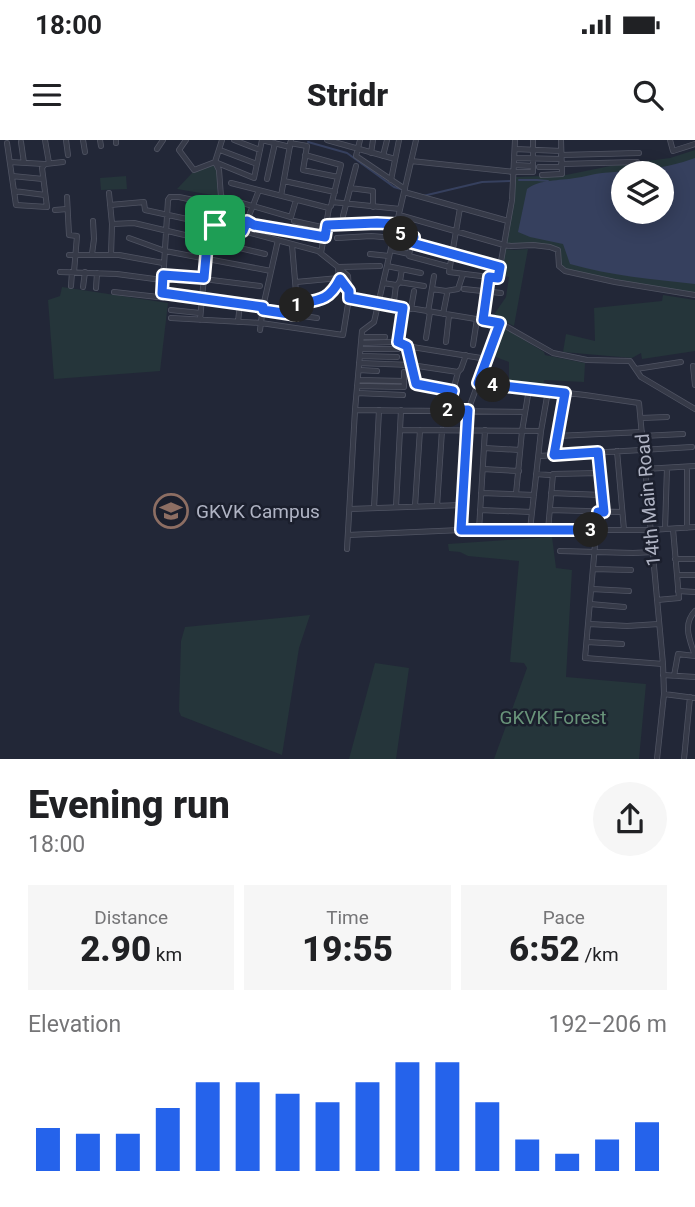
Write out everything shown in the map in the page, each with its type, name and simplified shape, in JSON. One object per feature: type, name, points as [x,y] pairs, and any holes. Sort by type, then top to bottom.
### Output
[{"type":"street","points":[[45,140],[47,164]]},
{"type":"street","points":[[65,140],[68,155]]},
{"type":"street","points":[[83,140],[85,152]]},
{"type":"street","points":[[100,140],[101,146]]},
{"type":"street","points":[[158,149],[163,140]]},
{"type":"street","points":[[186,140],[179,150],[194,170],[215,162],[254,178],[262,141],[307,146],[303,170],[338,177]]},
{"type":"street","points":[[222,140],[215,162],[219,170],[221,197],[291,217],[296,200]]},
{"type":"street","points":[[234,140],[260,150]]},
{"type":"street","points":[[327,140],[395,159]]},
{"type":"street","points":[[360,140],[356,156],[405,190],[508,221]]},
{"type":"street","points":[[371,153],[373,140]]},
{"type":"street","points":[[383,156],[387,140]]},
{"type":"street","points":[[391,180],[399,140]]},
{"type":"street","points":[[347,549],[362,331],[374,322],[416,140]]},
{"type":"street","points":[[460,208],[449,272],[498,278],[512,200],[515,140]]},
{"type":"street","points":[[533,140],[535,169]]},
{"type":"street","points":[[542,175],[562,174],[561,140]]},
{"type":"street","points":[[670,140],[673,151],[695,144]]},
{"type":"street","points":[[7,142],[16,205],[47,207],[42,168],[47,164]]},
{"type":"street","points":[[21,142],[24,163]]},
{"type":"street","points":[[267,178],[275,143]]},
{"type":"street","points":[[281,196],[290,143]]},
{"type":"street","points":[[515,149],[533,150],[561,159]]},
{"type":"street","points":[[220,150],[257,164]]},
{"type":"street","points":[[411,161],[514,172],[535,169],[561,159],[639,153]]},
{"type":"street","points":[[601,154],[601,164]]},
{"type":"street","points":[[305,156],[341,165],[321,253]]},
{"type":"street","points":[[515,158],[611,163]]},
{"type":"street","points":[[10,162],[63,162]]},
{"type":"street","points":[[514,165],[535,169]]},
{"type":"street","points":[[343,216],[356,166]]},
{"type":"street","points":[[12,176],[43,179]]},
{"type":"street","points":[[284,181],[335,192]]},
{"type":"street","points":[[231,183],[296,200],[400,212],[455,232],[504,245],[550,247],[558,250],[559,266],[565,271],[695,295]]},
{"type":"street","points":[[350,188],[373,191],[373,207]]},
{"type":"street","points":[[243,231],[259,190]]},
{"type":"street","points":[[14,191],[45,195]]},
{"type":"street","points":[[109,193],[111,255]]},
{"type":"street","points":[[66,197],[69,235],[76,236],[71,286]]},
{"type":"street","points":[[162,295],[168,200],[173,197],[226,207]]},
{"type":"street","points":[[222,222],[228,199]]},
{"type":"street","points":[[110,205],[144,202],[145,210],[278,240],[321,253],[348,276],[349,295],[343,335],[261,323],[171,318]]},
{"type":"street","points":[[55,210],[67,209]]},
{"type":"street","points":[[224,215],[254,225],[325,237]]},
{"type":"street","points":[[92,254],[93,221]]},
{"type":"street","points":[[294,221],[327,227],[397,224]]},
{"type":"street","points":[[112,224],[134,223],[265,254]]},
{"type":"street","points":[[200,320],[209,223]]},
{"type":"street","points":[[337,238],[394,235],[414,237],[409,254]]},
{"type":"street","points":[[129,238],[165,251],[271,271]]},
{"type":"street","points":[[260,330],[278,240]]},
{"type":"street","points":[[412,243],[500,267]]},
{"type":"street","points":[[292,245],[296,315]]},
{"type":"street","points":[[391,250],[450,267]]},
{"type":"street","points":[[370,254],[389,256]]},
{"type":"street","points":[[69,255],[111,255],[163,263]]},
{"type":"street","points":[[387,266],[421,273]]},
{"type":"street","points":[[338,267],[380,267]]},
{"type":"street","points":[[338,267],[339,279],[349,295],[403,308],[500,323],[552,354],[587,360],[630,360],[641,377],[695,410]]},
{"type":"street","points":[[394,301],[402,269]]},
{"type":"street","points":[[60,272],[204,278],[260,286]]},
{"type":"street","points":[[83,287],[85,272]]},
{"type":"street","points":[[96,288],[97,273]]},
{"type":"street","points":[[432,289],[458,289],[463,274]]},
{"type":"street","points":[[426,338],[434,275]]},
{"type":"street","points":[[472,345],[489,277]]},
{"type":"street","points":[[296,282],[339,279]]},
{"type":"street","points":[[297,304],[321,300],[334,291],[339,279]]},
{"type":"street","points":[[383,283],[424,286]]},
{"type":"street","points":[[464,289],[501,293]]},
{"type":"street","points":[[411,309],[414,291]]},
{"type":"street","points":[[114,292],[158,297],[202,297],[317,318]]},
{"type":"street","points":[[446,342],[447,294]]},
{"type":"street","points":[[238,322],[240,303]]},
{"type":"street","points":[[403,308],[398,342],[407,346],[487,359]]},
{"type":"street","points":[[172,310],[200,313]]},
{"type":"street","points":[[461,530],[468,410],[500,323]]},
{"type":"street","points":[[361,343],[385,337]]},
{"type":"street","points":[[361,343],[392,342]]},
{"type":"street","points":[[361,343],[398,349]]},
{"type":"street","points":[[407,346],[416,384],[453,391]]},
{"type":"street","points":[[447,410],[466,355]]},
{"type":"street","points":[[360,356],[397,357]]},
{"type":"street","points":[[636,369],[681,362]]},
{"type":"street","points":[[359,363],[411,365],[458,372]]},
{"type":"street","points":[[693,366],[695,385]]},
{"type":"street","points":[[359,370],[377,371]]},
{"type":"street","points":[[357,386],[404,381],[404,372]]},
{"type":"street","name":"14th Main Road","points":[[478,383],[639,403],[663,664],[664,694],[657,759]]},
{"type":"street","points":[[357,386],[403,395]]},
{"type":"street","points":[[516,495],[522,431],[530,389]]},
{"type":"street","points":[[530,530],[548,391]]},
{"type":"street","points":[[554,455],[565,393]]},
{"type":"street","points":[[355,410],[525,412]]},
{"type":"street","points":[[374,508],[379,410]]},
{"type":"street","points":[[396,507],[401,410]]},
{"type":"street","points":[[641,418],[667,417]]},
{"type":"street","points":[[415,506],[420,429]]},
{"type":"street","points":[[437,506],[442,429]]},
{"type":"street","points":[[400,430],[541,431]]},
{"type":"street","points":[[479,530],[485,430]]},
{"type":"street","points":[[557,436],[684,434]]},
{"type":"street","points":[[538,456],[692,447]]},
{"type":"street","points":[[484,448],[520,450]]},
{"type":"street","points":[[617,451],[624,530]]},
{"type":"street","points":[[598,452],[601,512],[585,658],[663,664]]},
{"type":"street","points":[[645,469],[695,466]]},
{"type":"street","points":[[687,467],[687,528]]},
{"type":"street","points":[[665,529],[667,468]]},
{"type":"street","points":[[483,469],[519,471]]},
{"type":"street","points":[[536,474],[600,473]]},
{"type":"street","points":[[548,530],[551,474]]},
{"type":"street","points":[[481,493],[534,495]]},
{"type":"street","points":[[551,493],[602,495]]},
{"type":"street","points":[[350,509],[463,505]]},
{"type":"street","points":[[480,510],[532,512]]},
{"type":"street","points":[[550,510],[622,512]]},
{"type":"street","points":[[348,535],[461,530],[651,530],[695,527]]},
{"type":"street","points":[[657,600],[679,598],[673,529]]},
{"type":"street","points":[[561,551],[653,552]]},
{"type":"street","points":[[676,559],[695,559]]},
{"type":"street","points":[[594,569],[631,570]]},
{"type":"street","points":[[677,575],[695,575]]},
{"type":"street","points":[[592,589],[629,591]]},
{"type":"street","points":[[678,591],[695,592]]},
{"type":"street","points":[[590,604],[624,607]]},
{"type":"street","points":[[680,655],[695,656],[687,624],[695,611]]},
{"type":"street","points":[[589,624],[659,624]]},
{"type":"street","points":[[587,642],[622,644]]},
{"type":"street","points":[[674,676],[678,654],[691,643]]},
{"type":"street","points":[[663,675],[695,677]]},
{"type":"street","points":[[664,694],[693,697],[684,759]]},
{"type":"green space","points":[[695,150],[695,294],[566,269],[561,266],[559,248],[533,243],[506,243],[516,177],[566,175],[611,166],[611,224],[674,224],[674,161],[648,161],[670,158]]},
{"type":"green space","points":[[215,165],[217,170],[218,196],[177,189],[193,172]]},
{"type":"green space","points":[[126,176],[127,189],[101,190],[100,178]]},
{"type":"green space","points":[[505,249],[528,249],[514,326],[493,316],[506,297],[509,277],[500,275]]},
{"type":"green space","points":[[62,287],[168,303],[160,371],[54,379],[48,300],[60,296]]},
{"type":"green space","points":[[663,295],[695,300],[695,351],[642,359],[641,353],[632,358],[563,352],[566,334],[595,341],[594,308],[662,301]]},
{"type":"green space","points":[[502,327],[545,355],[585,363],[584,382],[544,380],[543,388],[509,383],[509,362],[493,356]]},
{"type":"green space","name":"GKVK Forest","points":[[552,537],[556,568],[572,570],[566,677],[646,684],[639,759],[494,759],[527,668],[524,663],[510,662],[519,561],[468,556],[449,551],[448,544]]},
{"type":"green space","points":[[310,615],[299,648],[282,755],[181,716],[181,641],[185,627]]},
{"type":"green space","points":[[375,663],[409,668],[396,759],[349,759]]},
{"type":"water","points":[[695,158],[695,284],[616,274],[570,264],[563,244],[518,232],[527,189],[538,183],[611,172],[611,224],[674,224],[674,164]]},
{"type":"waterway","points":[[308,142],[347,153],[394,187],[401,189]]},
{"type":"waterway","points":[[519,180],[548,181]]},
{"type":"waterway","points":[[423,196],[482,182],[510,181]]},
{"type":"place","name":"GKVK Campus","points":[[171,511]]},
{"type":"route","points":[[247,221],[254,225],[325,237],[327,225],[397,224],[395,233],[414,237],[412,243],[500,267],[498,278],[489,277],[483,320],[500,323],[478,383],[565,393],[554,455],[598,452],[604,512],[598,512],[597,530],[461,530],[468,410],[447,410],[453,391],[416,384],[407,346],[398,342],[403,308],[349,298],[349,291],[340,279],[334,291],[321,300],[297,304],[296,315],[263,310],[263,307],[162,293],[163,275],[204,278],[209,223],[215,225],[243,231],[247,221]]}]
